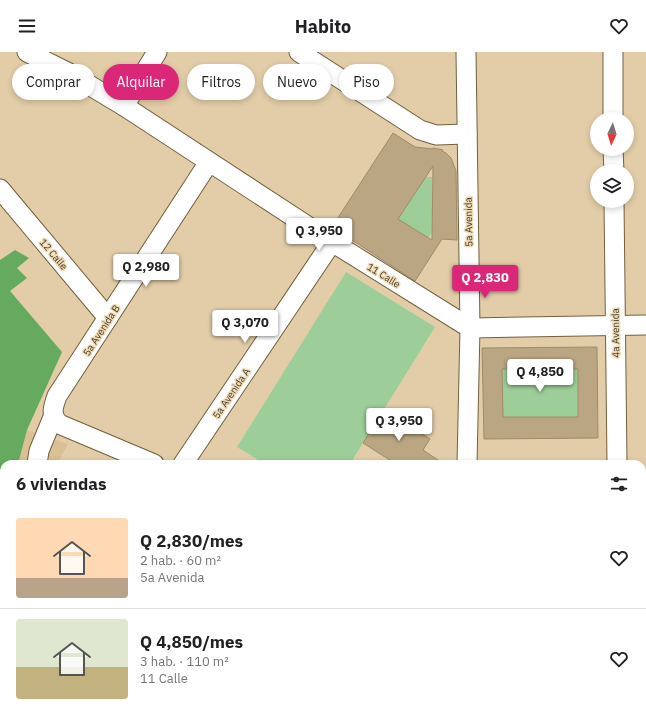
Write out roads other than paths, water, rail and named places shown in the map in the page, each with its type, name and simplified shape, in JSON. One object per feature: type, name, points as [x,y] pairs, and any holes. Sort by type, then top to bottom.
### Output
[{"type":"street","name":"11 Calle","points":[[27,52],[69,73],[124,106],[332,242],[470,328]]},
{"type":"street","points":[[124,106],[157,52]]},
{"type":"street","points":[[299,52],[420,130],[436,134],[467,134]]},
{"type":"street","name":"5a Avenida","points":[[466,52],[470,328],[467,460]]},
{"type":"street","points":[[613,52],[613,112]]},
{"type":"street","name":"5a Avenida B","points":[[54,417],[53,407],[57,396],[209,162]]},
{"type":"street","name":"12 Calle","points":[[0,189],[108,318]]},
{"type":"street","name":"4a Avenida","points":[[614,208],[617,460]]},
{"type":"street","name":"5a Avenida A","points":[[186,460],[332,242]]},
{"type":"street","points":[[470,328],[646,325]]},
{"type":"street","points":[[38,460],[39,451],[54,417]]},
{"type":"street","points":[[54,417],[59,424],[145,460]]}]
